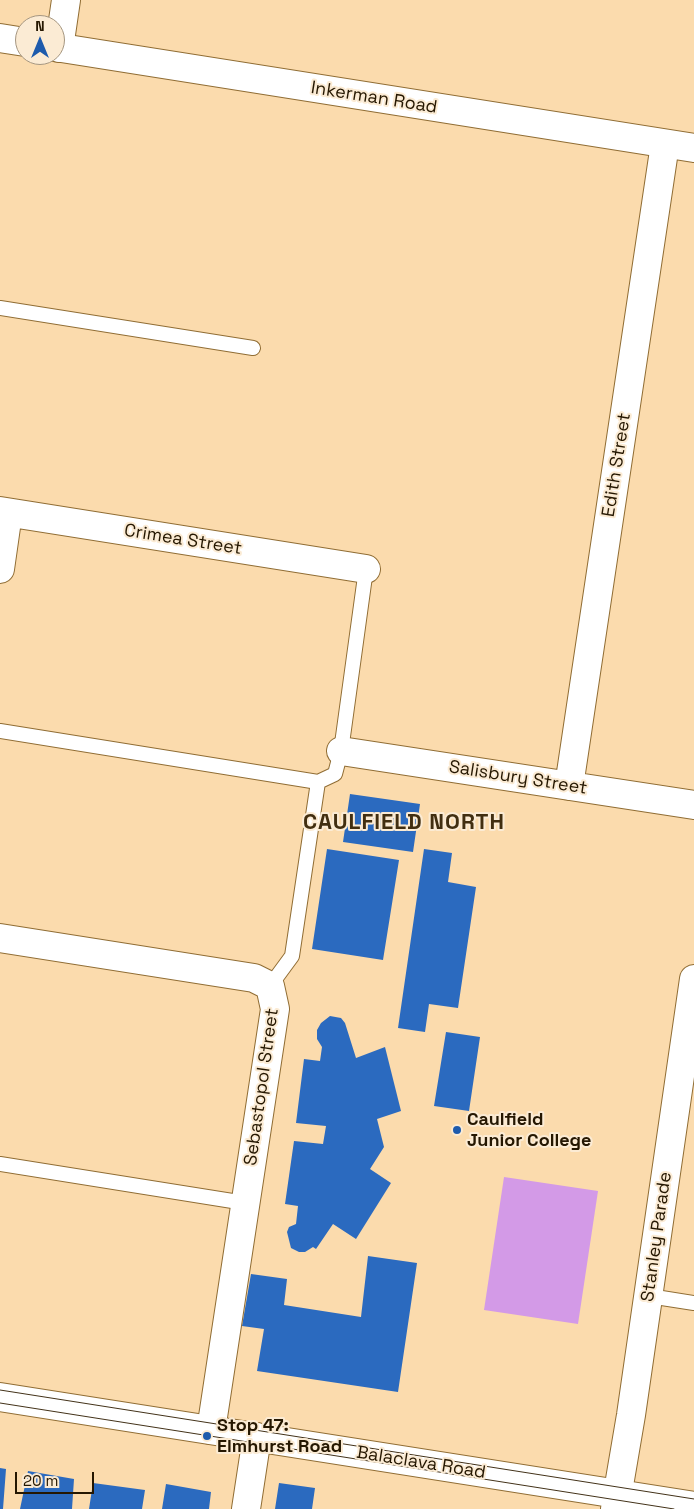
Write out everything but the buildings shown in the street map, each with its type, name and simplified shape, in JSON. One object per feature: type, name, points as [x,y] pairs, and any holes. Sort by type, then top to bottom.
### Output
[{"type":"street","points":[[63,15],[66,0]]},
{"type":"street","points":[[0,38],[15,40]]},
{"type":"street","name":"Inkerman Road","points":[[65,48],[694,148]]},
{"type":"street","name":"Edith Street","points":[[569,786],[665,144]]},
{"type":"street","points":[[0,569],[4,512]]},
{"type":"street","name":"Crimea Street","points":[[4,512],[366,569]]},
{"type":"street","name":"Salisbury Street","points":[[342,751],[694,805]]},
{"type":"street","name":"Sebastopol Street","points":[[0,938],[254,978],[270,986],[275,1009],[212,1430]]},
{"type":"street","name":"Stanley Parade","points":[[617,1502],[649,1296],[694,979]]},
{"type":"street","name":"Balaclava Road","points":[[0,1397],[257,1437],[617,1502],[694,1506]]},
{"type":"street","points":[[246,1509],[257,1437]]},
{"type":"lane","points":[[0,308],[253,348]]},
{"type":"lane","points":[[0,731],[318,782],[335,774],[342,751],[366,569]]},
{"type":"lane","points":[[270,986],[292,956],[318,782]]},
{"type":"lane","points":[[0,1164],[246,1203]]},
{"type":"lane","points":[[649,1296],[694,1303]]},
{"type":"shaded area","points":[[504,1177],[598,1191],[578,1324],[484,1310]]},
{"type":"tram line","points":[[0,1390],[694,1499]]},
{"type":"tram line","points":[[0,1403],[674,1509]]},
{"type":"place","name":"Caulfield Junior College","points":[[457,1130]]},
{"type":"place","name":"Stop 47: Elmhurst Road","points":[[207,1436]]},
{"type":"district","name":"CAULFIELD NORTH","points":[[404,823]]}]
